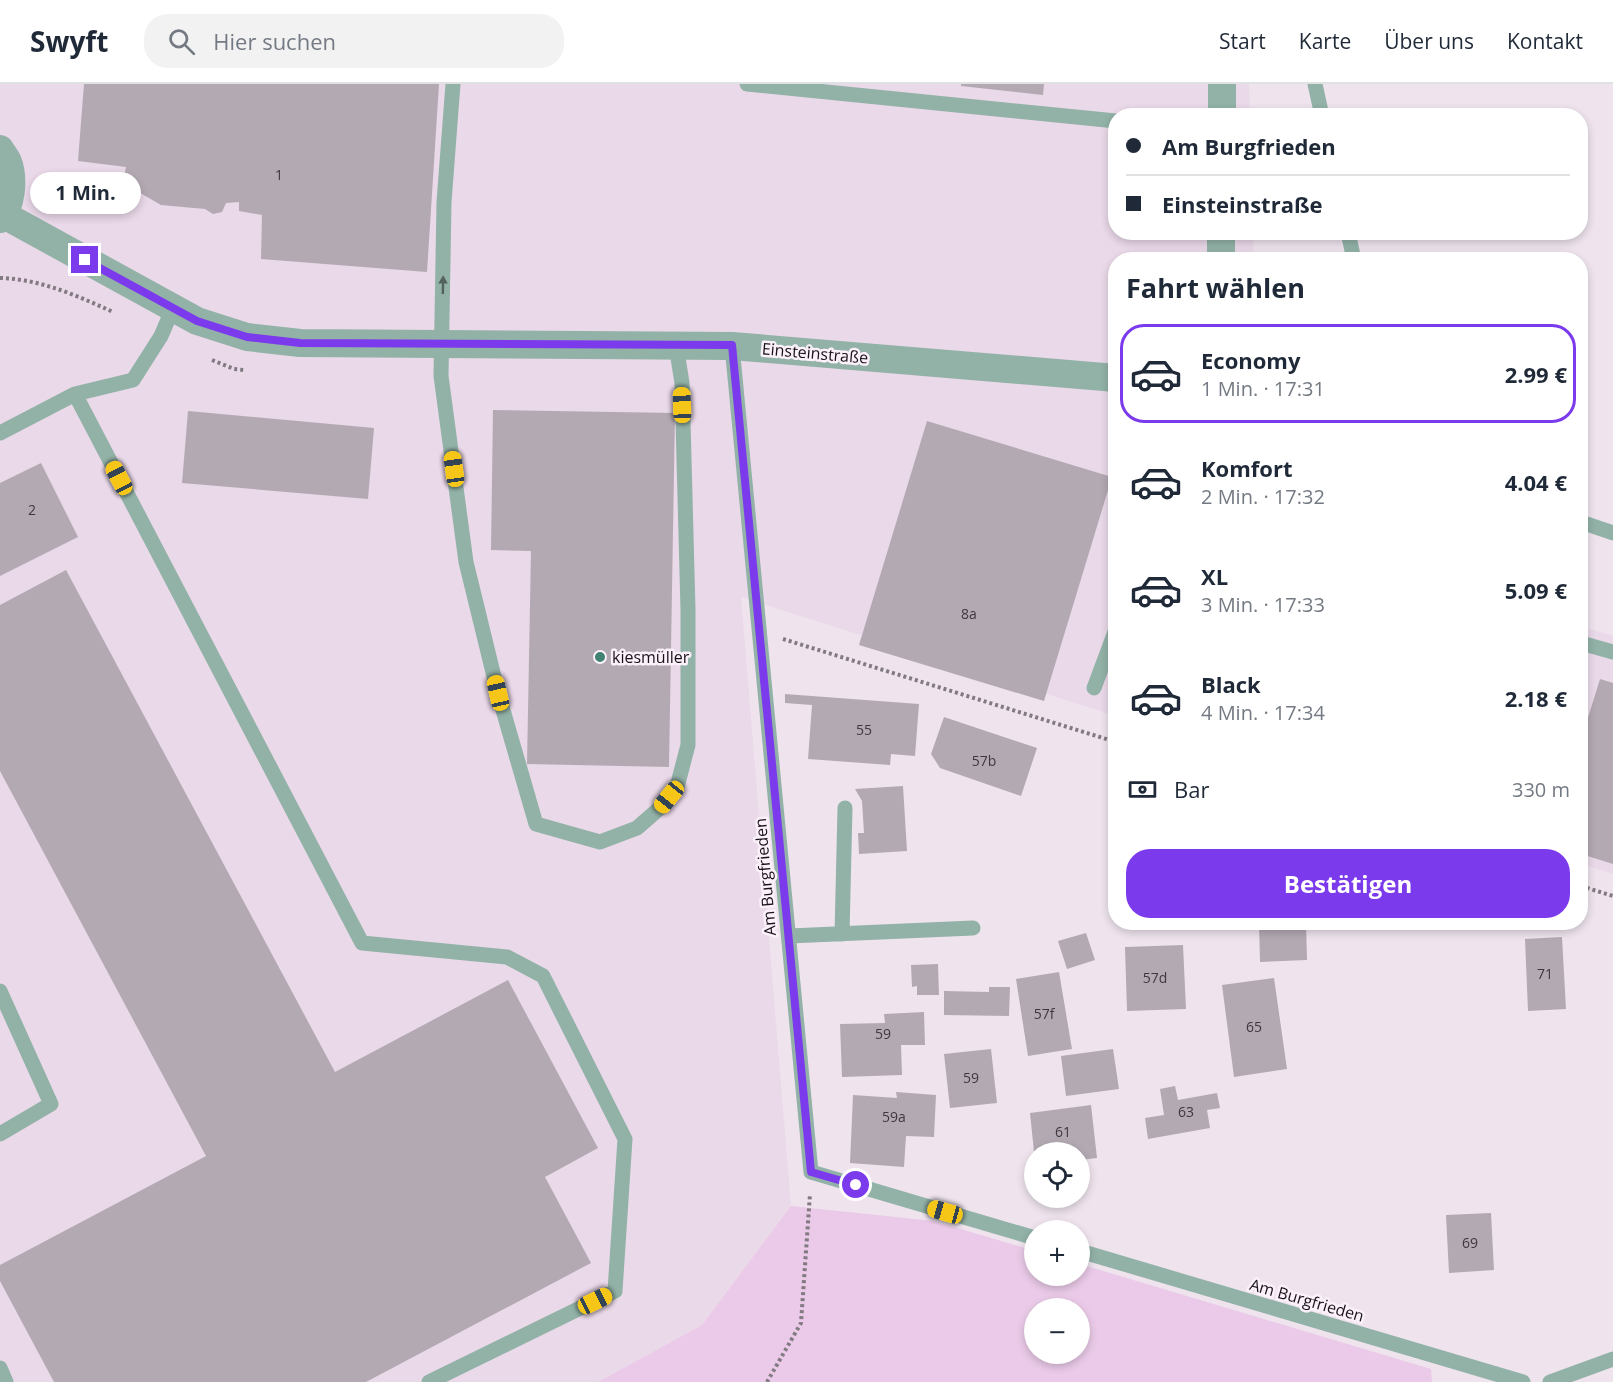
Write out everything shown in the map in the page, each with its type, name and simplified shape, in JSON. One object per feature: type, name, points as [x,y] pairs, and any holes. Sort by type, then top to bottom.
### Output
[{"type":"street","points":[[1222,84],[1222,108]]},
{"type":"street","points":[[0,149],[8,162],[12,188],[2,217]]},
{"type":"street","name":"Einsteinstraße","points":[[2,217],[197,321],[247,337],[300,343],[732,345],[1108,377]]},
{"type":"lane","points":[[453,84],[444,202],[441,376],[466,562],[498,693],[536,824],[600,842],[637,828],[661,807],[677,787],[688,745],[688,610],[683,406],[676,345]]},
{"type":"lane","points":[[747,84],[1108,120]]},
{"type":"lane","points":[[1316,84],[1320,108]]},
{"type":"lane","points":[[0,433],[75,394],[133,380],[161,336],[173,308]]},
{"type":"lane","name":"Am Burgfrieden","points":[[732,345],[811,1172]]},
{"type":"lane","points":[[75,394],[362,943],[507,957],[543,976],[625,1139],[615,1291],[429,1382]]},
{"type":"lane","points":[[1588,524],[1613,533]]},
{"type":"lane","points":[[1588,645],[1613,652]]},
{"type":"lane","points":[[1094,688],[1108,650]]},
{"type":"lane","points":[[842,934],[845,808]]},
{"type":"lane","points":[[789,936],[973,928]]},
{"type":"lane","points":[[0,991],[51,1104],[0,1134]]},
{"type":"lane","points":[[811,1172],[1024,1235]]},
{"type":"lane","name":"Am Burgfrieden","points":[[1090,1254],[1523,1382]]},
{"type":"lane","points":[[1550,1382],[1613,1359]]},
{"type":"lane","points":[[0,1368],[6,1382]]},
{"type":"path","points":[[760,632],[1108,740]]},
{"type":"path","points":[[1588,888],[1613,896]]},
{"type":"path","points":[[767,1382],[801,1323],[811,1172]]},
{"type":"shaded area","points":[[0,84],[1249,84],[1250,108],[1108,108],[1108,240],[1253,240],[1254,252],[1108,252],[1108,713],[741,597],[791,1206],[702,1325],[598,1382],[0,1382]]},
{"type":"shaded area","points":[[1588,628],[1613,636],[1613,874],[1588,866]]},
{"type":"shaded area","points":[[791,1206],[934,1221],[1024,1248],[1024,1286],[1090,1286],[1090,1267],[1431,1369],[1432,1382],[598,1382],[702,1325]]},
{"type":"building","points":[[84,84],[439,84],[427,272],[261,259],[262,215],[239,211],[239,202],[226,203],[222,212],[213,214],[205,209],[161,205],[123,183],[126,167],[78,161]]},
{"type":"building","points":[[961,84],[1044,84],[1043,95],[961,86]]},
{"type":"building","name":"kiesmüller","points":[[493,410],[675,413],[669,767],[527,764],[531,551],[491,550]]},
{"type":"building","points":[[188,411],[374,428],[368,499],[182,483]]},
{"type":"building","points":[[927,421],[1108,476],[1108,490],[1044,701],[859,645]]},
{"type":"building","points":[[41,463],[78,537],[0,576],[0,483]]},
{"type":"building","points":[[66,570],[335,1072],[508,980],[598,1148],[545,1177],[591,1263],[366,1382],[54,1382],[0,1281],[0,1265],[206,1156],[0,771],[0,605]]},
{"type":"building","points":[[1600,679],[1613,683],[1613,864],[1588,856],[1588,718]]},
{"type":"building","points":[[785,694],[919,704],[915,756],[891,754],[890,765],[808,759],[812,705],[785,703]]},
{"type":"building","points":[[944,717],[1037,748],[1021,796],[940,768],[931,754]]},
{"type":"building","points":[[903,786],[907,851],[859,854],[858,833],[864,833],[862,801],[855,789]]},
{"type":"building","points":[[1259,930],[1306,930],[1307,960],[1260,962]]},
{"type":"building","points":[[1086,933],[1095,960],[1067,969],[1058,941]]},
{"type":"building","points":[[1562,937],[1566,1009],[1528,1011],[1525,939]]},
{"type":"building","points":[[1183,945],[1186,1009],[1127,1011],[1125,947]]},
{"type":"building","points":[[938,964],[939,995],[917,995],[917,986],[912,987],[911,965]]},
{"type":"building","points":[[1059,972],[1072,1049],[1028,1056],[1016,979]]},
{"type":"building","points":[[1274,978],[1287,1069],[1234,1077],[1222,985]]},
{"type":"building","points":[[989,987],[1010,987],[1009,1016],[944,1015],[944,991],[989,992]]},
{"type":"building","points":[[924,1012],[925,1045],[901,1045],[902,1075],[842,1077],[840,1024],[885,1023],[884,1014]]},
{"type":"building","points":[[991,1049],[997,1103],[950,1108],[944,1054]]},
{"type":"building","points":[[1113,1049],[1119,1089],[1066,1096],[1061,1056]]},
{"type":"building","points":[[1175,1086],[1178,1100],[1217,1093],[1220,1108],[1207,1110],[1210,1128],[1148,1139],[1145,1118],[1164,1115],[1160,1089]]},
{"type":"building","points":[[896,1092],[936,1095],[934,1137],[906,1136],[904,1167],[850,1163],[853,1095],[897,1098]]},
{"type":"building","points":[[1091,1105],[1097,1158],[1090,1159],[1090,1142],[1033,1142],[1030,1113]]},
{"type":"building","points":[[1491,1213],[1494,1270],[1449,1273],[1446,1215]]},
{"type":"place","name":"kiesmüller","points":[[600,657]]},
{"type":"route","points":[[85,260],[197,321],[247,337],[300,343],[732,345],[811,1172],[856,1185]]}]
